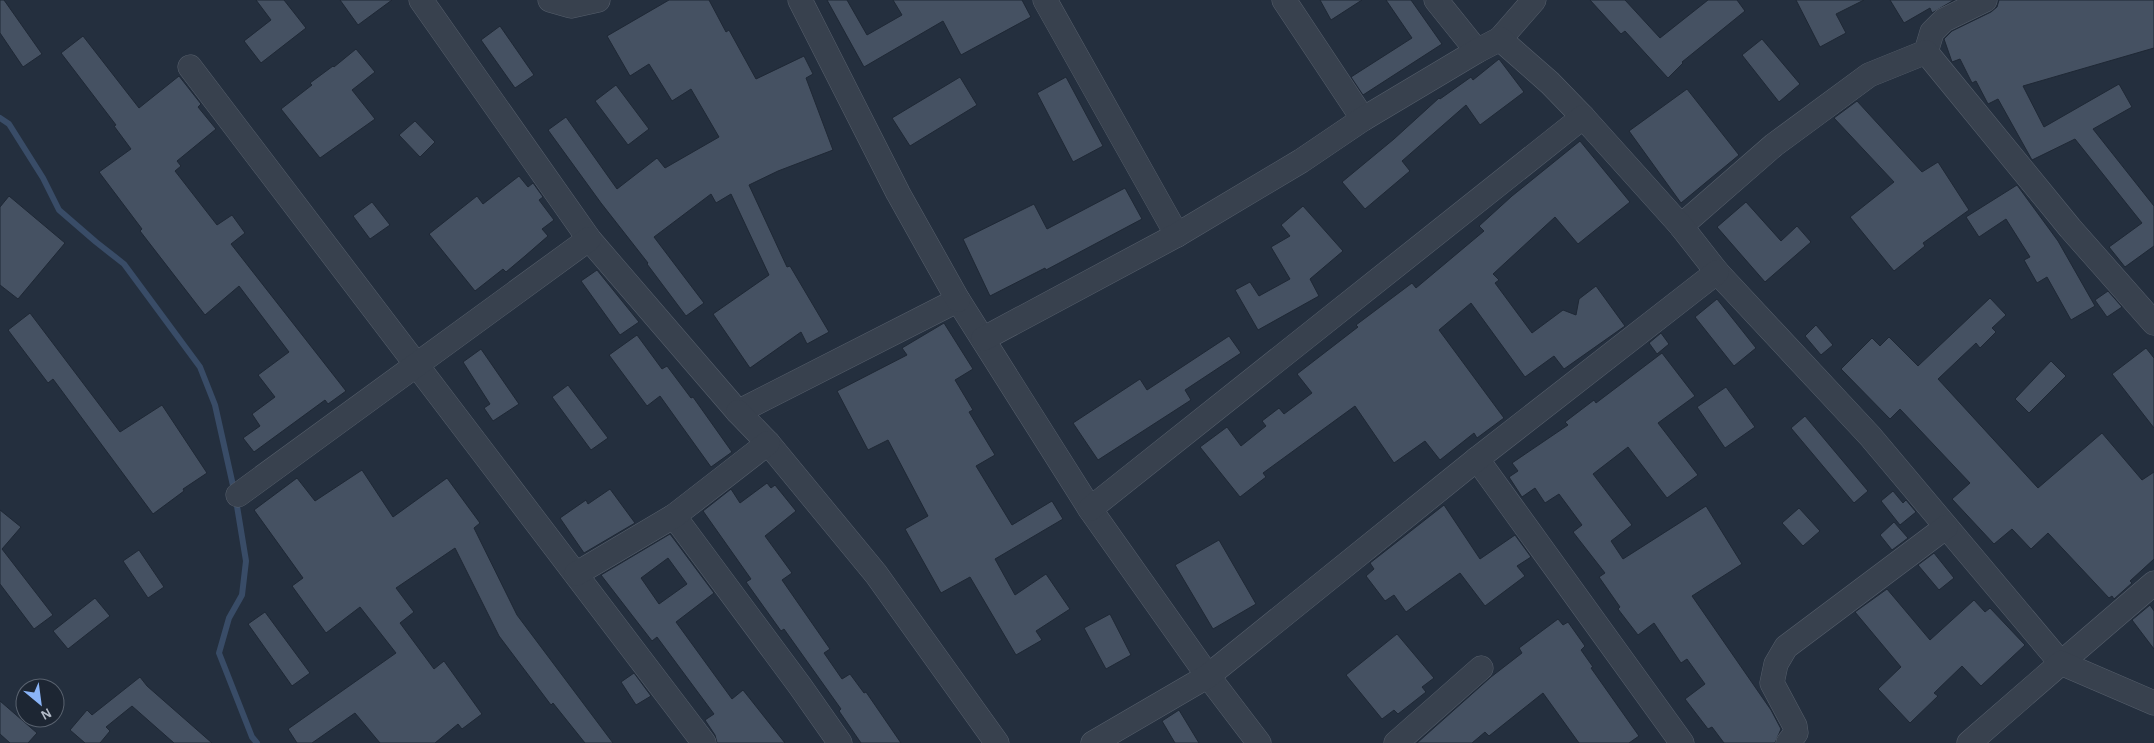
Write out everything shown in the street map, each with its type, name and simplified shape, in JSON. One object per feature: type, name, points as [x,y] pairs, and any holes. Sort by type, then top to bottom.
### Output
[{"type":"street","points":[[421,0],[589,239],[738,412],[768,443],[876,574],[997,743]]},
{"type":"street","points":[[550,0],[570,6],[598,0]]},
{"type":"street","points":[[800,0],[898,193],[982,339],[1090,509],[1208,676],[1259,743]]},
{"type":"street","points":[[1045,0],[1177,235]]},
{"type":"street","points":[[1284,0],[1363,118]]},
{"type":"street","points":[[1436,0],[1477,51]]},
{"type":"street","points":[[982,339],[1177,235],[1301,161],[1363,118],[1500,39],[1534,0]]},
{"type":"street","points":[[1926,52],[1932,32],[1944,20],[1985,0]]},
{"type":"street","points":[[1500,39],[1550,83],[1583,117],[1681,226],[1717,272],[1870,436],[2061,663],[2154,703]]},
{"type":"street","points":[[1681,226],[1774,145],[1869,75],[1926,52]]},
{"type":"street","points":[[1926,52],[2070,228],[2154,323]]},
{"type":"street","points":[[190,67],[704,743]]},
{"type":"street","points":[[1090,509],[1583,117]]},
{"type":"street","points":[[238,495],[589,239]]},
{"type":"street","points":[[1093,743],[1208,676],[1477,459],[1717,272]]},
{"type":"street","points":[[738,412],[958,300]]},
{"type":"street","points":[[576,574],[674,516],[768,443]]},
{"type":"street","points":[[1477,459],[1682,743]]},
{"type":"street","points":[[674,516],[840,743]]},
{"type":"street","points":[[1788,743],[1796,734],[1795,726],[1772,683],[1776,664],[1786,647],[1946,528]]},
{"type":"street","points":[[1969,743],[2154,583]]},
{"type":"street","points":[[1396,743],[1481,668]]},
{"type":"building","points":[[0,0],[4,0],[42,54],[23,67],[0,33]]},
{"type":"building","points":[[256,0],[284,0],[306,28],[261,63],[244,41],[271,20]]},
{"type":"building","points":[[340,0],[392,0],[358,25]]},
{"type":"building","points":[[669,0],[709,0],[726,32],[729,30],[756,79],[804,56],[813,74],[806,78],[833,150],[778,171],[749,185],[787,267],[790,266],[829,332],[807,344],[801,332],[750,368],[713,314],[769,275],[731,194],[716,203],[711,194],[654,237],[704,303],[686,316],[548,130],[566,117],[617,189],[657,158],[665,168],[719,137],[691,89],[672,101],[649,64],[630,76],[607,36]]},
{"type":"building","points":[[827,0],[847,0],[867,35],[902,15],[893,0],[1022,0],[1031,17],[961,55],[943,21],[864,67]]},
{"type":"building","points":[[1320,0],[1362,0],[1331,20]]},
{"type":"building","points":[[1386,0],[1411,0],[1442,44],[1363,95],[1351,77],[1412,38]]},
{"type":"building","points":[[1590,0],[1625,0],[1660,38],[1708,0],[1737,0],[1745,11],[1682,62],[1668,78],[1625,31],[1621,34]]},
{"type":"building","points":[[1796,0],[1864,0],[1836,14],[1846,33],[1820,47]]},
{"type":"building","points":[[1890,0],[1954,0],[1932,13],[1930,8],[1904,23]]},
{"type":"building","points":[[1999,0],[2154,0],[2154,48],[2023,86],[2044,127],[2119,84],[2132,107],[2093,129],[2154,206],[2154,246],[2125,267],[2109,247],[2142,223],[2075,139],[2032,160],[1998,99],[1988,104],[1976,81],[1972,83],[1960,59],[1952,62],[1944,39],[1952,31],[1991,12],[1997,7]]},
{"type":"building","points":[[500,26],[534,75],[515,88],[481,40]]},
{"type":"building","points":[[83,36],[139,108],[179,76],[201,104],[198,107],[216,129],[177,161],[181,166],[175,171],[217,225],[232,215],[245,233],[231,244],[346,391],[328,404],[325,400],[254,452],[243,438],[260,426],[252,414],[275,397],[258,375],[289,352],[239,286],[205,315],[140,231],[142,229],[99,172],[131,149],[114,126],[116,125],[61,53]]},
{"type":"building","points":[[1762,39],[1800,84],[1779,102],[1742,55]]},
{"type":"building","points":[[356,49],[375,72],[352,90],[375,119],[320,158],[281,109],[312,85],[310,83]]},
{"type":"building","points":[[1499,59],[1524,92],[1480,125],[1466,105],[1402,161],[1410,171],[1365,209],[1342,182],[1394,139],[1439,98],[1471,77],[1473,80]]},
{"type":"building","points":[[960,77],[977,105],[910,146],[892,118]]},
{"type":"building","points":[[1066,77],[1103,146],[1073,162],[1037,93]]},
{"type":"building","points":[[616,85],[649,129],[628,145],[595,101]]},
{"type":"building","points":[[1687,89],[1739,155],[1681,203],[1629,131]]},
{"type":"building","points":[[1857,101],[1922,172],[1938,162],[1969,210],[1923,243],[1925,246],[1894,271],[1850,217],[1894,182],[1834,118]]},
{"type":"building","points":[[415,121],[435,142],[420,157],[399,135]]},
{"type":"building","points":[[1580,141],[1630,202],[1578,244],[1555,217],[1493,274],[1499,280],[1495,283],[1532,333],[1563,310],[1576,315],[1579,299],[1596,286],[1625,326],[1564,369],[1554,356],[1525,377],[1471,303],[1439,330],[1504,418],[1477,438],[1474,433],[1440,460],[1425,441],[1394,463],[1355,406],[1263,473],[1266,477],[1240,497],[1200,447],[1227,427],[1241,446],[1266,426],[1262,421],[1279,408],[1284,414],[1312,393],[1297,374],[1358,327],[1356,325],[1412,283],[1416,288],[1484,231],[1479,226],[1512,196]]},
{"type":"building","points":[[519,176],[528,187],[533,183],[543,197],[539,200],[554,220],[542,229],[548,236],[506,272],[503,269],[475,291],[429,234],[477,196],[483,204]]},
{"type":"building","points":[[2017,185],[2058,241],[2095,306],[2071,320],[2047,277],[2037,283],[2024,260],[2030,257],[2006,219],[1979,237],[1966,217]]},
{"type":"building","points":[[1125,188],[1142,219],[1046,270],[1045,268],[990,296],[963,239],[1034,204],[1047,229]]},
{"type":"building","points":[[9,196],[65,243],[18,299],[0,285],[0,207]]},
{"type":"building","points":[[372,202],[390,225],[370,239],[353,216]]},
{"type":"building","points":[[1746,202],[1781,241],[1797,226],[1811,242],[1765,282],[1717,227]]},
{"type":"building","points":[[1303,206],[1343,251],[1310,279],[1319,296],[1258,330],[1235,290],[1250,282],[1259,296],[1290,279],[1271,247],[1290,236],[1281,225]]},
{"type":"building","points":[[597,270],[639,322],[620,335],[581,281]]},
{"type":"building","points":[[2108,291],[2122,307],[2107,317],[2095,300]]},
{"type":"building","points":[[1990,298],[2006,315],[1992,328],[1996,332],[1980,348],[1976,343],[1938,379],[2038,488],[2102,433],[2142,480],[2154,472],[2154,559],[2114,599],[2112,596],[2109,598],[2048,533],[2031,549],[2012,529],[1994,544],[1952,499],[1970,483],[1900,409],[1890,419],[1841,369],[1872,338],[1880,346],[1889,337],[1918,366]]},
{"type":"building","points":[[1717,299],[1756,348],[1734,366],[1695,317]]},
{"type":"building","points":[[30,313],[120,432],[162,405],[207,473],[183,489],[184,491],[153,514],[53,379],[48,383],[8,330]]},
{"type":"building","points":[[944,323],[973,369],[955,380],[973,410],[969,412],[995,455],[976,466],[1012,525],[1052,501],[1063,519],[995,559],[1015,595],[1046,574],[1070,609],[1036,631],[1042,640],[1016,655],[970,577],[941,593],[905,529],[928,516],[888,440],[868,450],[837,391],[907,355],[902,348]]},
{"type":"building","points":[[1816,325],[1833,345],[1821,355],[1805,336]]},
{"type":"building","points":[[1661,333],[1669,344],[1657,354],[1649,343]]},
{"type":"building","points":[[637,335],[662,369],[667,366],[691,398],[693,397],[732,452],[711,467],[660,396],[647,406],[609,355]]},
{"type":"building","points":[[1229,336],[1241,353],[1185,390],[1191,400],[1098,460],[1073,423],[1140,379],[1147,390]]},
{"type":"building","points":[[2146,348],[2154,358],[2154,428],[2112,374]]},
{"type":"building","points":[[481,349],[519,404],[493,421],[484,408],[490,404],[463,362]]},
{"type":"building","points":[[1662,353],[1695,396],[1658,423],[1698,475],[1667,498],[1628,447],[1593,474],[1632,525],[1611,541],[1623,559],[1706,506],[1742,564],[1692,596],[1771,710],[1781,729],[1775,743],[1724,743],[1712,727],[1708,729],[1685,699],[1705,684],[1687,659],[1681,663],[1654,623],[1638,635],[1618,609],[1620,607],[1599,577],[1605,573],[1573,532],[1582,525],[1559,494],[1545,503],[1535,488],[1522,497],[1509,477],[1518,471],[1512,463],[1568,425],[1565,422],[1594,400],[1596,403]]},
{"type":"building","points":[[2051,361],[2066,376],[2029,413],[2015,399]]},
{"type":"building","points":[[568,385],[608,438],[591,450],[552,397]]},
{"type":"building","points":[[1726,387],[1755,427],[1725,448],[1697,407]]},
{"type":"building","points":[[1805,416],[1868,491],[1854,503],[1791,428]]},
{"type":"building","points":[[362,470],[393,517],[447,478],[480,523],[474,528],[517,615],[613,743],[585,743],[553,703],[551,705],[499,636],[455,548],[396,588],[414,612],[400,623],[434,669],[444,661],[482,714],[462,729],[458,724],[435,743],[380,743],[355,713],[312,743],[297,743],[288,729],[396,653],[360,607],[326,633],[292,586],[303,578],[254,510],[297,478],[315,501]]},
{"type":"building","points":[[767,483],[771,488],[775,485],[796,511],[765,536],[792,573],[782,580],[830,649],[824,653],[842,679],[850,674],[864,693],[866,692],[901,743],[861,743],[839,711],[841,709],[784,629],[781,631],[746,582],[751,579],[703,511],[731,489],[740,503]]},
{"type":"building","points":[[610,489],[635,523],[584,553],[560,518],[586,500],[588,504]]},
{"type":"building","points":[[1893,491],[1903,503],[1906,500],[1916,512],[1900,525],[1881,501]]},
{"type":"building","points":[[1444,505],[1480,559],[1515,535],[1531,557],[1517,566],[1525,576],[1485,606],[1460,573],[1406,612],[1394,595],[1385,601],[1366,576],[1374,569],[1370,563]]},
{"type":"building","points":[[1799,508],[1820,531],[1803,546],[1782,523]]},
{"type":"building","points":[[0,510],[21,527],[2,549],[53,615],[34,629],[0,584]]},
{"type":"building","points":[[1894,522],[1908,538],[1892,550],[1880,535]]},
{"type":"building","points":[[670,534],[714,593],[676,622],[732,699],[743,690],[785,743],[717,743],[715,735],[705,720],[714,714],[657,637],[652,641],[601,575]],"holes":[[[668,558],[687,584],[659,604],[641,578]]]},
{"type":"building","points":[[1219,540],[1256,604],[1213,629],[1175,565]]},
{"type":"building","points":[[139,550],[164,587],[148,598],[123,561]]},
{"type":"building","points":[[1934,553],[1954,578],[1939,590],[1918,565]]},
{"type":"building","points":[[1887,589],[1930,640],[1974,600],[1985,612],[1990,608],[2025,645],[1981,686],[1962,666],[1934,693],[1938,696],[1910,723],[1878,689],[1901,667],[1855,612]]},
{"type":"building","points":[[95,598],[110,616],[68,649],[53,631]]},
{"type":"building","points":[[2150,605],[2154,611],[2154,649],[2132,620]]},
{"type":"building","points":[[265,612],[310,673],[292,686],[248,624]]},
{"type":"building","points":[[1110,614],[1131,655],[1106,669],[1084,628]]},
{"type":"building","points":[[1558,619],[1563,625],[1568,622],[1585,646],[1581,650],[1593,667],[1591,668],[1639,736],[1629,743],[1579,743],[1543,693],[1489,736],[1485,732],[1472,743],[1417,743],[1491,677],[1522,653],[1519,648]]},
{"type":"building","points":[[1397,634],[1434,678],[1422,687],[1426,692],[1398,714],[1394,710],[1382,719],[1346,675]]},
{"type":"building","points":[[634,673],[651,696],[636,705],[621,682]]},
{"type":"building","points":[[140,677],[147,686],[212,743],[174,743],[132,706],[106,727],[110,731],[100,743],[85,743],[70,730],[87,710],[92,715]]},
{"type":"building","points":[[0,701],[15,714],[15,728],[31,728],[37,733],[28,743],[10,743],[0,734]]},
{"type":"building","points":[[1179,710],[1199,743],[1175,743],[1162,721]]},
{"type":"waterway","points":[[0,118],[9,124],[43,178],[59,210],[124,264],[200,367],[215,405],[234,490]]},
{"type":"waterway","points":[[236,500],[246,561],[242,595],[229,618],[219,653],[252,737],[257,743]]}]
